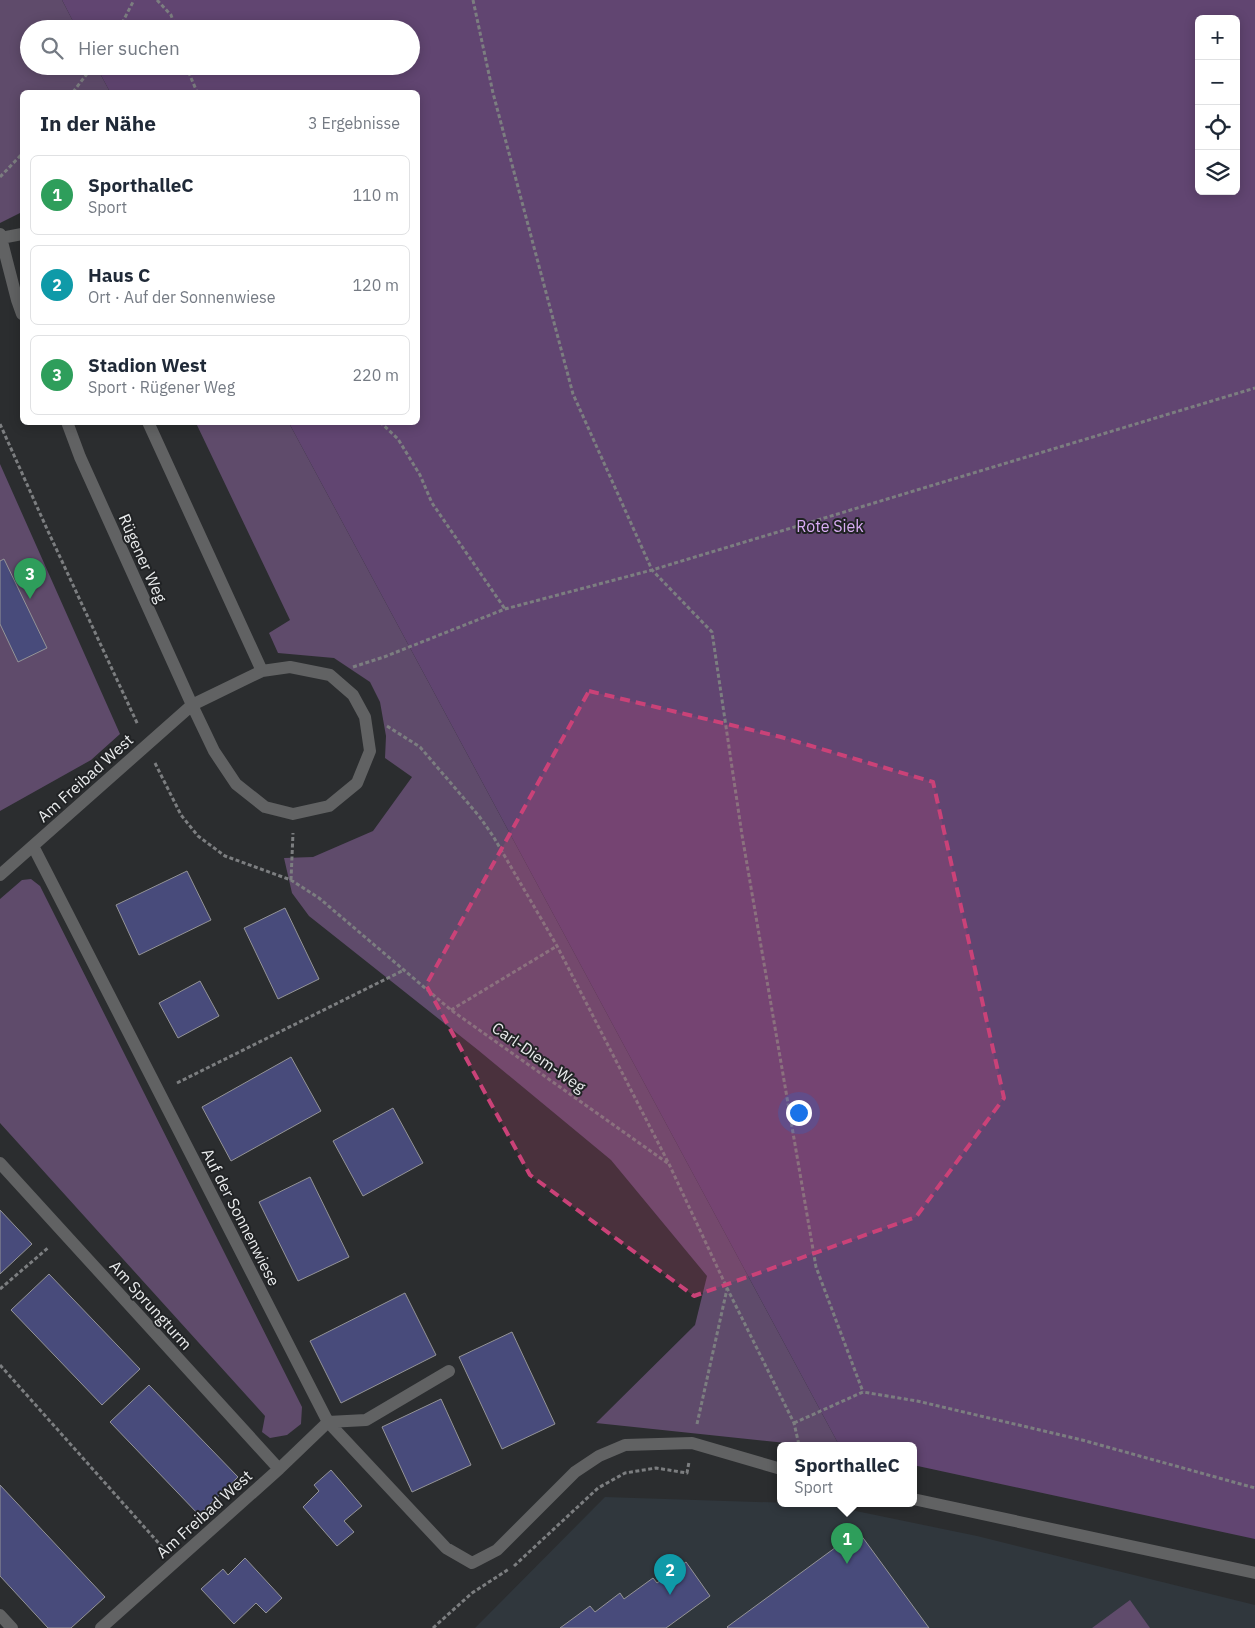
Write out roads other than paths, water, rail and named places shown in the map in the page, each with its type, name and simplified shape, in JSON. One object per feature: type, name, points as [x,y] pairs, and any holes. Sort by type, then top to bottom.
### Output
[{"type":"street","points":[[20,234],[1,236],[20,308]]},
{"type":"street","name":"Rügener Weg","points":[[67,425],[192,706],[214,751],[236,784],[265,807],[293,814],[329,806],[357,783],[370,751],[365,718],[353,695],[330,675],[290,667],[262,671],[192,706]]},
{"type":"street","points":[[149,425],[262,671]]},
{"type":"street","name":"Am Freibad West","points":[[0,875],[192,706]]},
{"type":"street","name":"Auf der Sonnenwiese","points":[[33,846],[328,1422],[446,1548],[472,1563],[497,1550],[575,1472],[599,1456],[625,1445],[692,1443],[777,1468]]},
{"type":"street","name":"Am Sprungturm","points":[[0,1163],[279,1468]]},
{"type":"street","points":[[328,1422],[366,1420],[449,1371]]},
{"type":"street","name":"Am Freibad West","points":[[101,1628],[328,1422]]},
{"type":"street","points":[[917,1500],[1255,1573]]},
{"type":"street","points":[[0,1615],[12,1628]]},
{"type":"place","name":"Stadion West","points":[[30,599]]},
{"type":"place","name":"SporthalleC","points":[[847,1564]]},
{"type":"place","name":"Haus C","points":[[670,1595]]},
{"type":"park label","name":"Rote Siek","points":[[830,526]]}]
